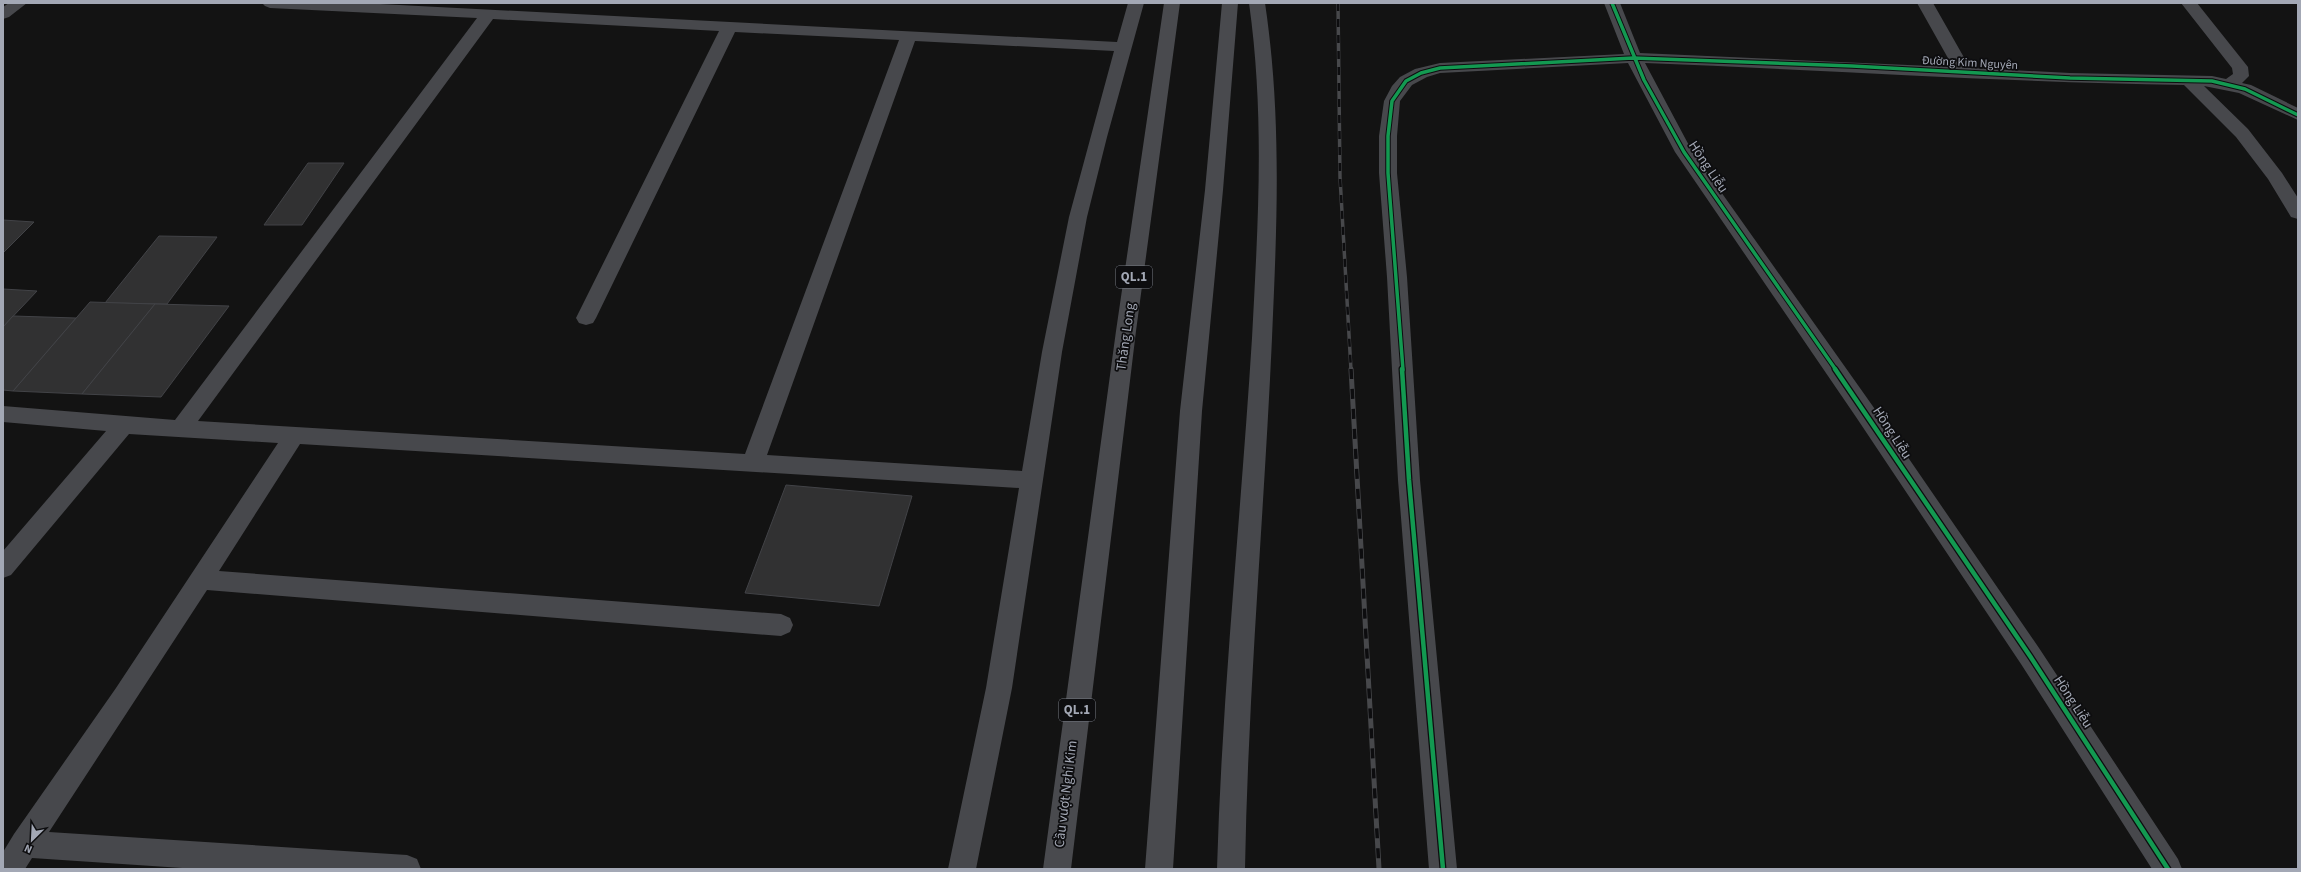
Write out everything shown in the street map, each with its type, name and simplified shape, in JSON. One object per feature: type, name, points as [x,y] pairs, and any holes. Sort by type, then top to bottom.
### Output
[{"type":"main road","name":"Thăng Long","points":[[1099,552],[1126,331],[1172,3]]},
{"type":"main road","points":[[1159,869],[1191,411],[1214,190],[1230,3]]},
{"type":"main road","name":"Cầu vượt Nghi Kim","points":[[1057,869],[1099,552]]},
{"type":"street","points":[[3,14],[19,3]]},
{"type":"street","points":[[270,3],[1123,47]]},
{"type":"street","points":[[962,869],[999,688],[1052,352],[1078,217],[1098,137],[1136,3]]},
{"type":"street","points":[[1230,869],[1236,694],[1261,358],[1269,160],[1268,117],[1257,3]]},
{"type":"street","name":"Hồng Liễu","points":[[1612,3],[1633,58],[1658,110],[1684,152],[1864,411],[2030,656],[2168,869]]},
{"type":"street","points":[[1925,3],[1965,73]]},
{"type":"street","points":[[2189,3],[2240,67],[2241,76],[2230,84]]},
{"type":"street","points":[[181,428],[488,15]]},
{"type":"street","points":[[586,318],[682,126],[729,27]]},
{"type":"street","points":[[753,462],[908,36]]},
{"type":"street","name":"Đường Kim Nguyên","points":[[1443,869],[1410,480],[1398,277],[1388,174],[1388,136],[1392,100],[1406,81],[1421,73],[1440,68],[1633,58],[1821,65],[2070,78],[2188,80],[2230,84],[2298,115]]},
{"type":"street","points":[[2188,80],[2242,133],[2276,177],[2298,213]]},
{"type":"street","points":[[3,414],[124,425],[294,434],[1032,480]]},
{"type":"street","points":[[3,568],[124,425]]},
{"type":"street","points":[[8,869],[201,580],[294,434]]},
{"type":"street","points":[[201,580],[781,625]]},
{"type":"street","points":[[24,844],[407,869]]},
{"type":"building","points":[[308,163],[344,163],[302,225],[264,225]]},
{"type":"building","points":[[3,220],[34,222],[3,253]]},
{"type":"building","points":[[159,236],[217,237],[167,304],[105,303]]},
{"type":"building","points":[[3,289],[37,291],[3,327]]},
{"type":"building","points":[[90,302],[155,304],[82,394],[13,391]]},
{"type":"building","points":[[155,304],[229,306],[161,397],[82,394]]},
{"type":"building","points":[[13,316],[76,318],[13,391],[3,390],[3,327]]},
{"type":"building","points":[[786,485],[912,496],[879,606],[745,593]]},
{"type":"railway","points":[[1338,3],[1340,177],[1351,370]]},
{"type":"railway","points":[[1351,369],[1379,869]]},
{"type":"cycle path","points":[[1612,3],[1644,80],[1684,152],[1864,411],[2030,656],[2168,869]]},
{"type":"cycle path","points":[[1443,869],[1409,480],[1397,277],[1388,173],[1388,136],[1392,101],[1398,90],[1406,81],[1421,73],[1440,68],[1633,58],[1852,66],[2070,78],[2212,81],[2245,89],[2298,115]]}]
